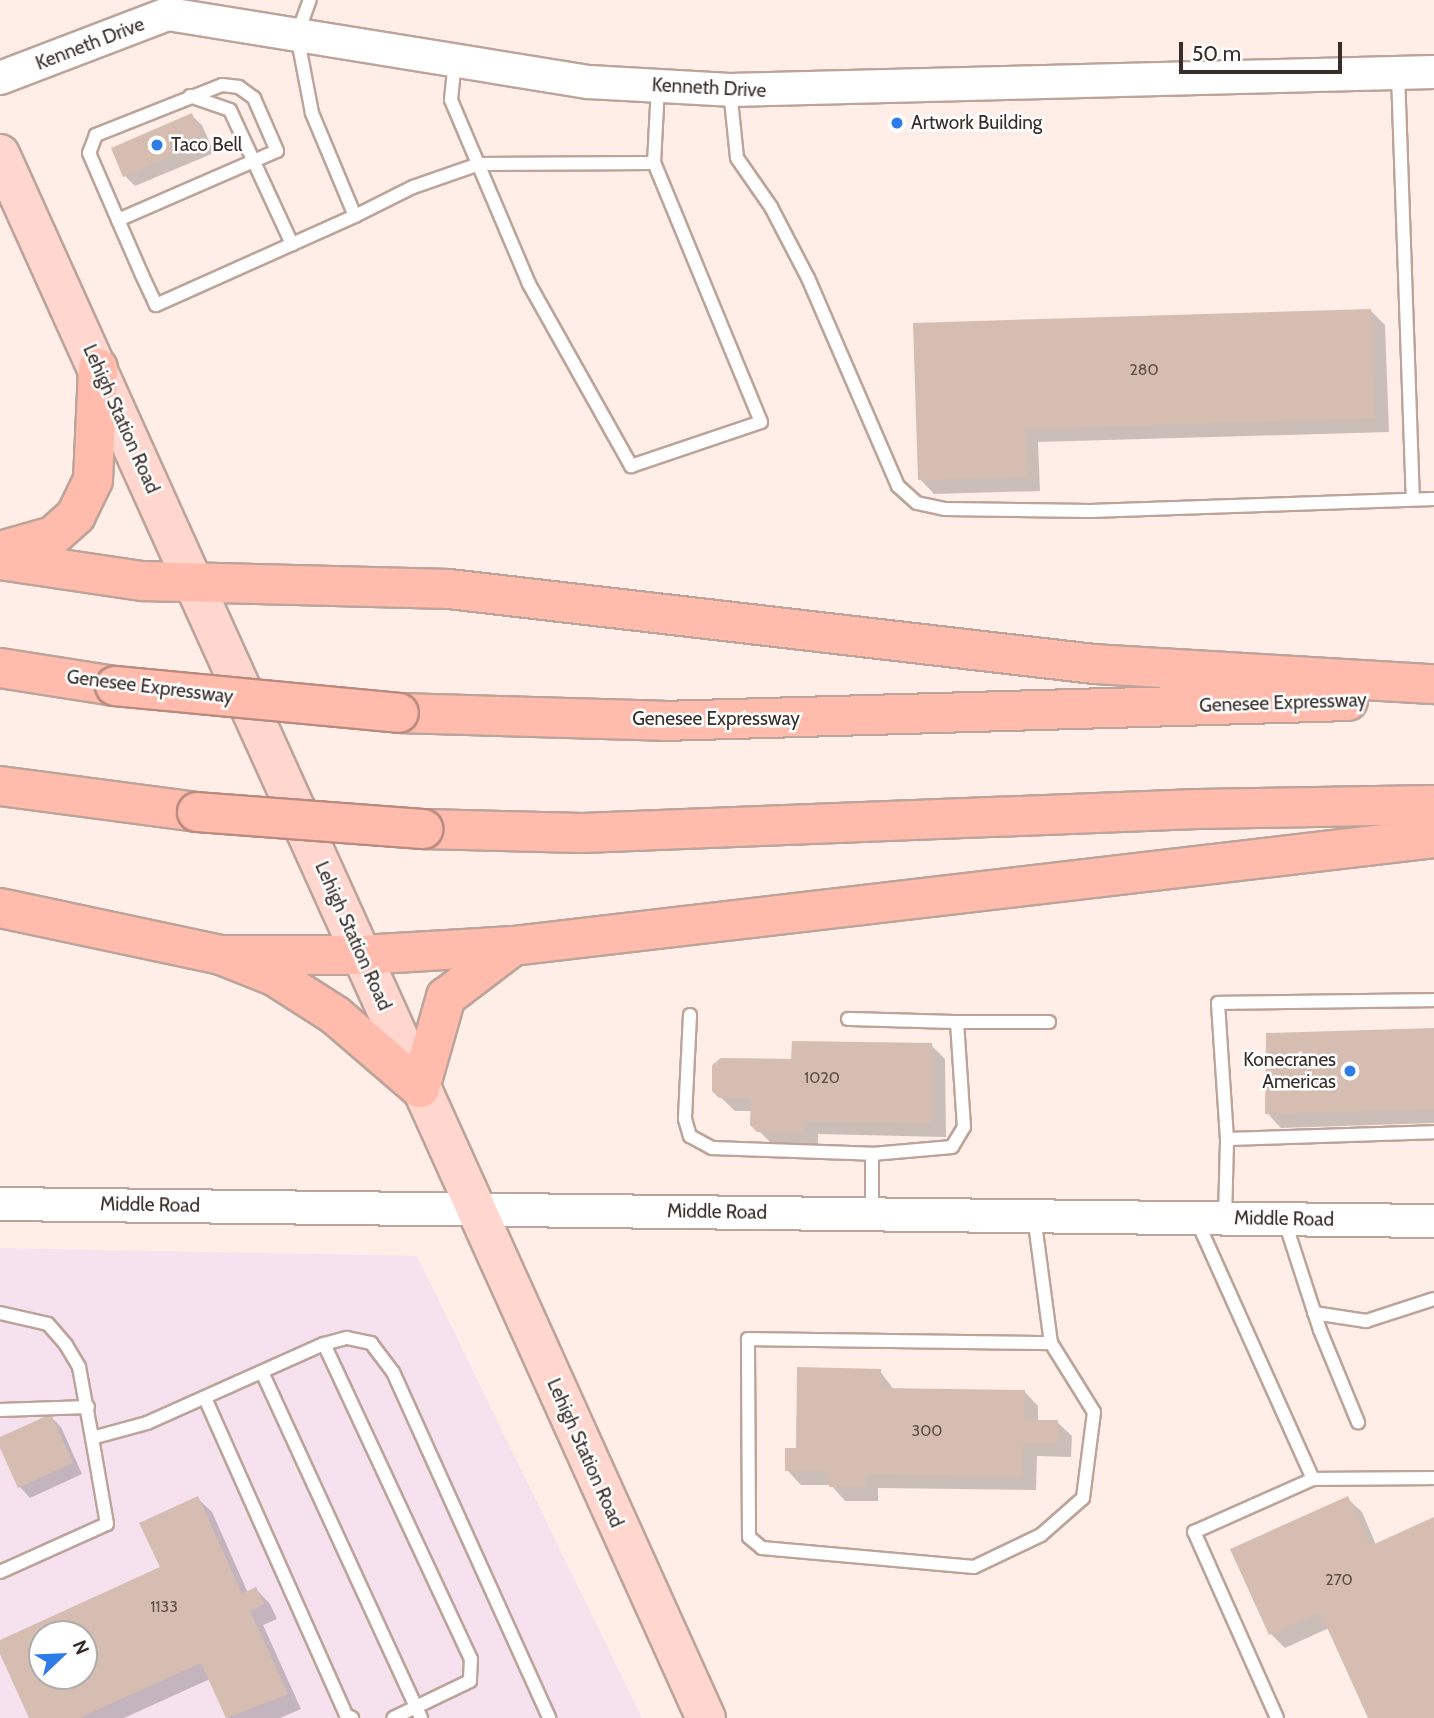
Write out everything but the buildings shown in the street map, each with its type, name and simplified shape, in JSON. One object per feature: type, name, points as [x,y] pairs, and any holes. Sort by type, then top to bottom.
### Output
[{"type":"highway","points":[[0,551],[53,536],[76,514],[93,480],[98,368]]},
{"type":"highway","points":[[0,560],[143,580],[449,589],[1094,664],[1434,684]]},
{"type":"highway","name":"Genesee Expressway","points":[[7,668],[115,686],[399,713],[663,721],[1434,698]]},
{"type":"highway","points":[[0,786],[197,812],[423,829],[582,833],[1198,809],[1434,805]]},
{"type":"highway","points":[[221,955],[361,955],[513,946],[1434,838]]},
{"type":"highway","points":[[0,908],[221,955],[274,976],[335,1015],[420,1088],[446,997],[513,946]]},
{"type":"main road","name":"Lehigh Station Road","points":[[0,154],[706,1718]]},
{"type":"street","name":"Kenneth Drive","points":[[0,78],[165,7],[297,35],[589,82],[730,90],[1434,72]]},
{"type":"street","name":"Middle Road","points":[[0,1204],[1434,1221]]},
{"type":"lane","points":[[310,0],[297,35],[312,113],[355,216]]},
{"type":"lane","points":[[455,60],[451,100],[529,284],[631,466],[761,422],[654,163],[658,86]]},
{"type":"lane","points":[[1398,74],[1413,499]]},
{"type":"lane","points":[[118,220],[277,151],[254,97],[239,88],[222,85],[96,135],[89,153],[118,220],[156,305],[355,216],[413,187],[479,164],[654,163]]},
{"type":"lane","points":[[730,90],[737,158],[771,207],[808,278],[898,485],[917,503],[945,509],[1090,511],[1434,499]]},
{"type":"lane","points":[[190,96],[230,110],[292,244]]},
{"type":"lane","points":[[1312,1479],[1210,1218],[1227,1139],[1218,1003],[1434,1000]]},
{"type":"lane","points":[[690,1015],[685,1119],[690,1136],[712,1148],[872,1154],[952,1147],[964,1126],[957,1022]]},
{"type":"lane","points":[[848,1019],[1049,1022]]},
{"type":"lane","points":[[1227,1139],[1434,1132]]},
{"type":"lane","points":[[872,1154],[872,1214]]},
{"type":"lane","points":[[1034,1216],[1051,1343],[1094,1412],[1083,1498],[1041,1535],[974,1567],[762,1548],[749,1537],[748,1339],[1051,1343]]},
{"type":"lane","points":[[1284,1219],[1314,1313],[1358,1422]]},
{"type":"lane","points":[[1314,1313],[1366,1321],[1434,1298]]},
{"type":"lane","points":[[0,1313],[48,1324],[79,1367],[107,1524],[0,1572]]},
{"type":"lane","points":[[92,1438],[147,1423],[324,1344],[347,1338],[371,1343],[393,1372],[549,1718]]},
{"type":"lane","points":[[324,1344],[471,1659],[470,1681],[419,1712],[393,1718]]},
{"type":"lane","points":[[262,1372],[419,1712]]},
{"type":"lane","points":[[205,1398],[346,1715],[352,1718]]},
{"type":"lane","points":[[0,1410],[88,1407]]},
{"type":"lane","points":[[1277,1718],[1194,1532],[1312,1479],[1434,1478]]},
{"type":"shaded area","points":[[0,1248],[417,1256],[642,1718],[0,1718]]},
{"type":"place","name":"Artwork Building","points":[[897,123]]},
{"type":"place","name":"Taco Bell","points":[[157,145]]},
{"type":"place","name":"Konecranes Americas","points":[[1350,1071]]}]
